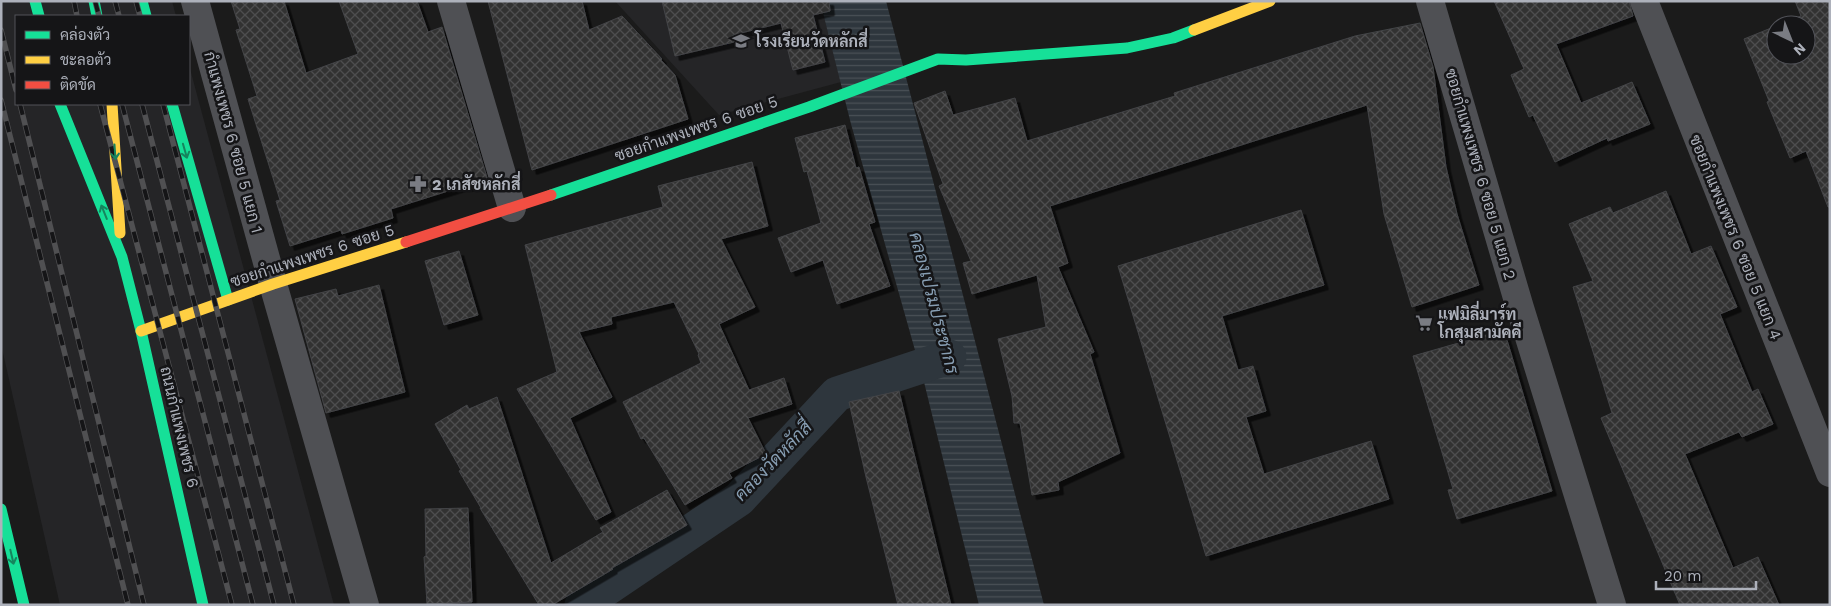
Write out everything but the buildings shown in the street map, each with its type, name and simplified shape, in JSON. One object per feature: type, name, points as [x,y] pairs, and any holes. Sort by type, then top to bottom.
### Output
[{"type":"street","points":[[35,1],[39,15]]},
{"type":"street","points":[[94,1],[98,15]]},
{"type":"street","points":[[142,1],[146,15]]},
{"type":"street","name":"กำแพงเพชร 6 ซอย 5 แยก 1","points":[[195,1],[273,284],[365,605]]},
{"type":"street","points":[[451,1],[512,208]]},
{"type":"street","name":"ซอยกำแพงเพชร 6 ซอย 5","points":[[141,331],[273,284],[512,208],[809,107],[938,59],[966,60],[1127,48],[1173,38],[1270,1]]},
{"type":"street","name":"ซอยกำแพงเพชร 6 ซอย 5 แยก 2","points":[[1430,1],[1520,308],[1612,605]]},
{"type":"street","name":"ซอยกำแพงเพชร 6 ซอย 5 แยก 4","points":[[1644,1],[1830,473]]},
{"type":"street","name":"ถนนกำแพงเพชร 6","points":[[60,105],[122,257],[141,331],[204,605]]},
{"type":"street","name":"ถนนกำแพงเพชร 6","points":[[112,105],[122,257]]},
{"type":"street","points":[[172,105],[228,300]]},
{"type":"street","points":[[1,509],[24,605]]},
{"type":"shaded area","points":[[1,1],[172,1],[176,15],[15,15],[15,105],[190,105],[190,69],[334,605],[60,605],[1,344]]},
{"type":"shaded area","name":"โรงเรียนวัดหลักสี่","points":[[615,1],[820,1],[841,82],[719,115]]},
{"type":"water","name":"คลองเปรมประชากร","points":[[820,1],[886,1],[1044,605],[979,605],[924,382],[851,124]]},
{"type":"waterway","name":"คลองวัดหลักสี่","points":[[582,605],[739,499],[837,394],[949,357]]},
{"type":"railway","points":[[74,1],[77,15]]},
{"type":"railway","points":[[95,1],[99,15]]},
{"type":"railway","points":[[115,1],[119,15]]},
{"type":"railway","points":[[136,1],[140,15]]},
{"type":"railway","points":[[1,30],[15,86]]},
{"type":"railway","points":[[1,100],[128,605]]},
{"type":"railway","points":[[20,105],[144,605]]},
{"type":"railway","points":[[100,105],[232,605]]},
{"type":"railway","points":[[122,105],[253,605]]},
{"type":"railway","points":[[142,105],[274,605]]},
{"type":"railway","points":[[163,105],[294,605]]},
{"type":"traffic: fast","points":[[35,1],[39,15]]},
{"type":"traffic: fast","points":[[94,1],[97,15]]},
{"type":"traffic: fast","points":[[142,1],[146,15]]},
{"type":"traffic: fast","points":[[551,195],[809,107],[938,59],[966,60],[1127,48],[1173,38],[1194,30]]},
{"type":"traffic: fast","points":[[60,105],[122,257],[141,331],[203,605]]},
{"type":"traffic: fast","points":[[172,105],[228,300]]},
{"type":"traffic: fast","points":[[1,509],[24,605]]},
{"type":"traffic: slow","points":[[1194,30],[1270,1]]},
{"type":"traffic: slow","points":[[112,105],[120,233]]},
{"type":"traffic: slow","points":[[141,331],[273,284],[406,242]]},
{"type":"traffic: jam","points":[[406,242],[551,195]]},
{"type":"place","name":"โรงเรียนวัดหลักสี่","points":[[741,41]]},
{"type":"place","name":"2 เภสัชหลักสี่","points":[[418,184]]},
{"type":"place","name":"แฟมิลี่มาร์ท โกสุมสามัคคี","points":[[1424,323]]}]
